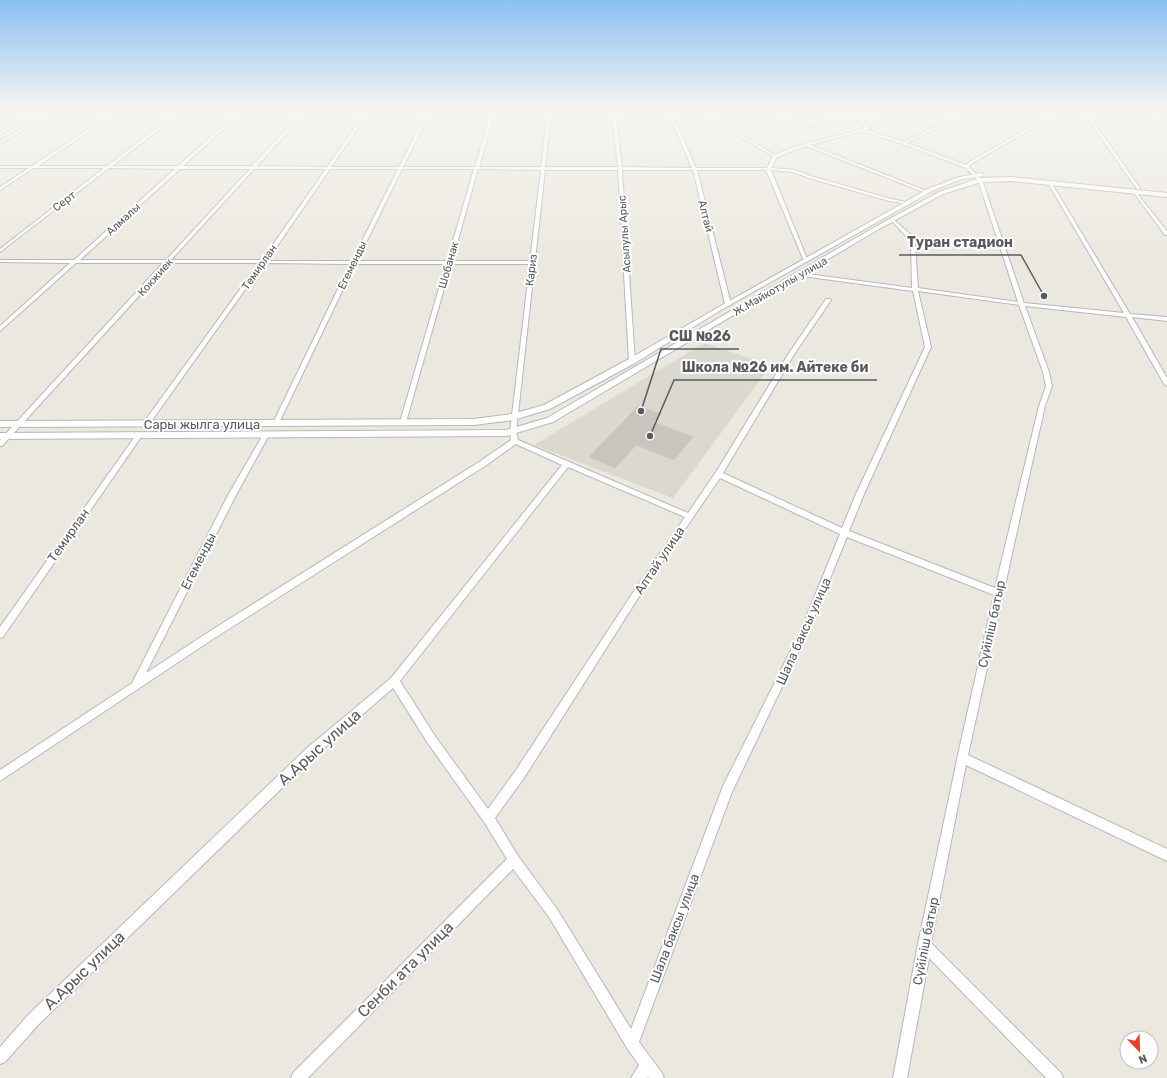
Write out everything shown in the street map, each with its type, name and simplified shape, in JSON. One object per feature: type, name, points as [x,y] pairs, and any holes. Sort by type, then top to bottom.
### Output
[{"type":"street","points":[[0,189],[46,158]]},
{"type":"street","name":"Серт","points":[[0,251],[119,158]]},
{"type":"street","name":"Алмалы","points":[[0,329],[77,261],[189,158]]},
{"type":"street","name":"Кокжиек","points":[[0,444],[4,436],[19,424],[262,158]]},
{"type":"street","name":"Темирлан","points":[[146,424],[263,262],[334,158]]},
{"type":"street","name":"Егеменды","points":[[276,423],[353,262],[405,158]]},
{"type":"street","name":"Шобанак","points":[[403,422],[479,158]]},
{"type":"street","name":"Кариз","points":[[514,436],[513,417],[544,158]]},
{"type":"street","name":"Асылулы Арыс","points":[[619,158],[632,361]]},
{"type":"street","name":"Алтай","points":[[691,158],[695,168],[728,304]]},
{"type":"street","points":[[768,169],[774,158]]},
{"type":"street","points":[[840,158],[927,192]]},
{"type":"street","points":[[944,158],[967,167],[978,177],[1136,190],[1167,191]]},
{"type":"street","points":[[967,167],[980,158]]},
{"type":"street","points":[[1115,158],[1167,234]]},
{"type":"street","points":[[0,167],[768,169],[798,172],[810,177],[891,200],[909,203]]},
{"type":"street","points":[[768,169],[806,261]]},
{"type":"street","points":[[978,177],[1008,175],[1167,195]]},
{"type":"street","name":"Ж.Майкотулы улица","points":[[403,422],[474,422],[513,417],[546,406],[632,361],[728,304],[927,192],[950,181],[978,177]]},
{"type":"street","name":"Ж.Майкотулы улица","points":[[398,435],[506,434],[514,436],[550,420],[893,220],[941,193],[978,177]]},
{"type":"street","name":"Сүйіліш батыр","points":[[900,1078],[924,944],[998,593],[1042,406],[1049,386],[1034,337],[1021,304],[978,177]]},
{"type":"street","points":[[1050,183],[1129,316],[1167,384]]},
{"type":"street","name":"Шала баксы улица","points":[[632,1043],[727,790],[805,630],[843,532],[879,450],[921,365],[928,347],[915,290],[912,245],[909,236],[893,220]]},
{"type":"street","points":[[837,243],[846,247]]},
{"type":"street","points":[[0,261],[532,263]]},
{"type":"street","points":[[802,274],[1021,304],[1167,319]]},
{"type":"street","name":"Алтай улица","points":[[488,818],[520,774],[689,516],[719,474],[792,353],[828,300]]},
{"type":"street","name":"Сары жылга улица","points":[[0,424],[403,422]]},
{"type":"street","name":"Егеменды","points":[[134,688],[228,504],[266,435]]},
{"type":"street","name":"Сары жылга улица","points":[[4,436],[138,437],[398,435]]},
{"type":"street","points":[[0,776],[210,636],[487,461],[514,436],[567,464],[689,516]]},
{"type":"street","name":"Темирлан","points":[[0,634],[138,437]]},
{"type":"street","name":"А.Арыс улица","points":[[0,1057],[33,1020],[310,752],[394,681],[567,464]]},
{"type":"street","points":[[719,474],[843,532],[998,593]]},
{"type":"street","points":[[394,681],[432,739],[488,818],[514,860],[553,913],[632,1043],[657,1078]]},
{"type":"street","points":[[963,758],[1167,855]]},
{"type":"street","name":"Сенби ата улица","points":[[298,1078],[514,860]]},
{"type":"street","points":[[924,944],[1056,1078]]},
{"type":"street","points":[[638,1078],[647,1066]]},
{"type":"shaded area","points":[[704,343],[771,365],[673,498],[534,445]]},
{"type":"building","points":[[638,406],[661,414],[654,422],[693,437],[674,460],[636,445],[615,468],[589,457]]},
{"type":"place","name":"Туран стадион","points":[[1044,296]]},
{"type":"place","name":"СШ №26","points":[[641,411]]},
{"type":"place","name":"Школа №26 им. Айтеке би","points":[[650,436]]}]
